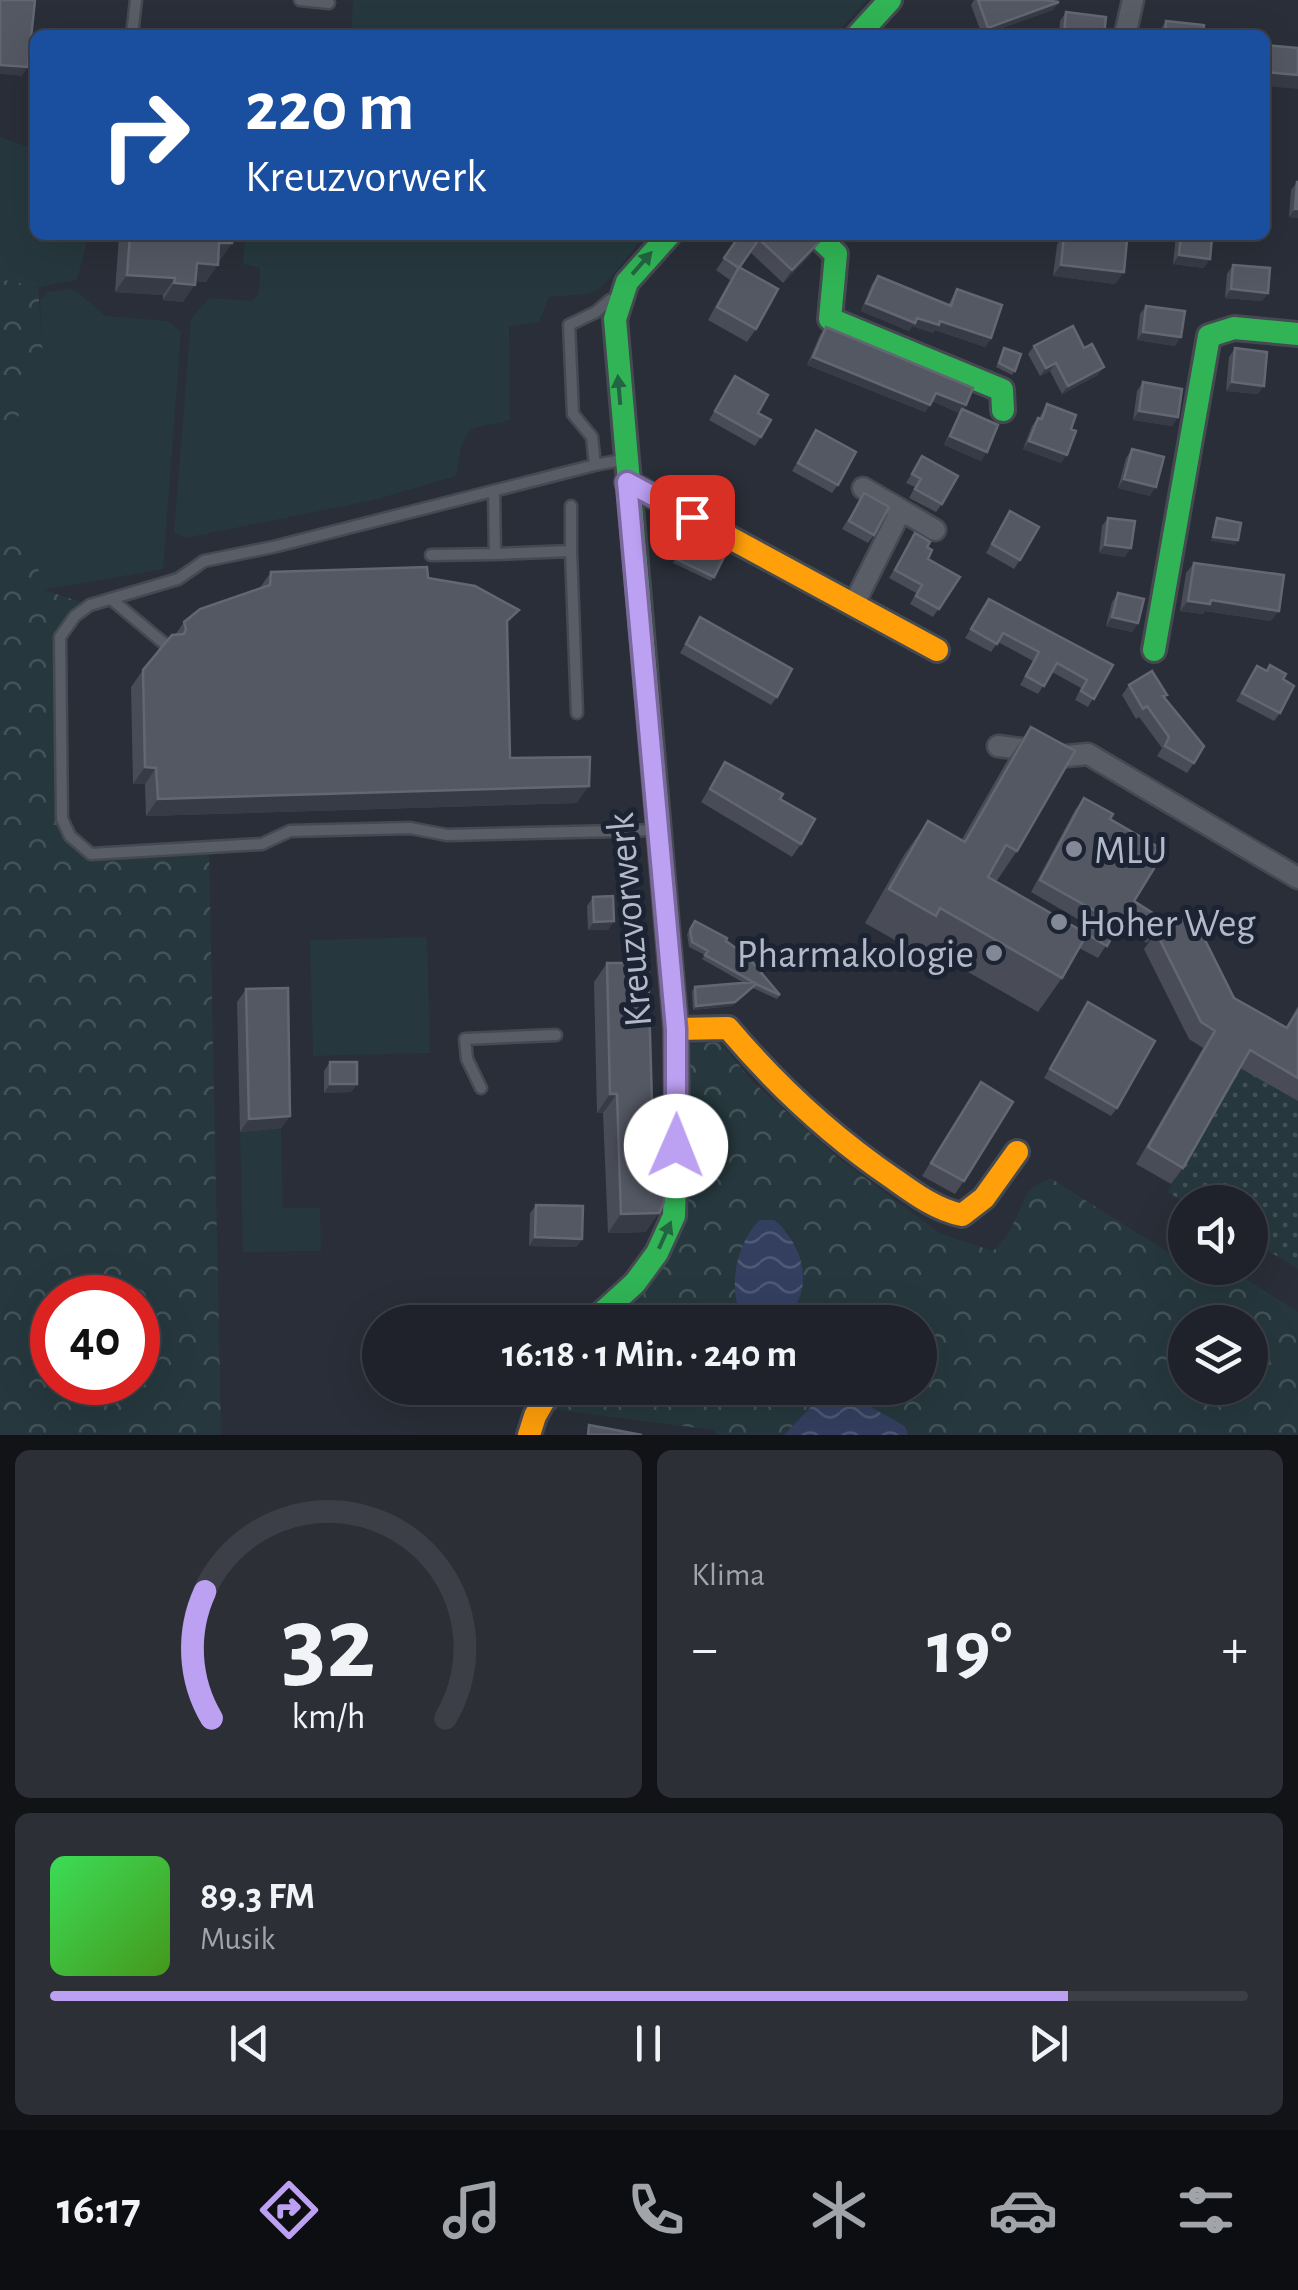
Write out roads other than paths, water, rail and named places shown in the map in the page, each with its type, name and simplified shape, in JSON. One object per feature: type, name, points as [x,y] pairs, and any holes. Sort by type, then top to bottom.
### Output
[{"type":"street","points":[[863,30],[890,0]]},
{"type":"street","points":[[1125,30],[1133,0]]},
{"type":"street","points":[[619,293],[639,264],[664,240]]},
{"type":"street","points":[[821,240],[836,254],[830,319],[1002,390],[1003,410]]},
{"type":"street","name":"Kreuzvorwerk","points":[[609,1305],[646,1268],[674,1216],[676,1029],[615,352],[614,319],[619,293]]},
{"type":"street","points":[[1154,650],[1210,336],[1234,328],[1298,334]]},
{"type":"street","points":[[626,471],[937,650]]},
{"type":"street","points":[[863,488],[935,530]]},
{"type":"street","points":[[854,604],[901,510]]},
{"type":"street","points":[[998,746],[1022,749],[1045,758],[1088,754],[1298,878]]},
{"type":"street","points":[[676,1029],[728,1028],[756,1063],[812,1116],[918,1196],[948,1213],[964,1214],[976,1208],[1017,1152]]},
{"type":"street","points":[[530,1435],[541,1405]]},
{"type":"lane","points":[[133,30],[136,0]]},
{"type":"lane","points":[[300,0],[329,3]]},
{"type":"lane","points":[[594,464],[592,437],[573,414],[568,325],[596,312],[619,293]]},
{"type":"lane","points":[[626,471],[594,464],[494,492],[204,561],[178,579],[90,605],[75,616],[60,637],[62,820],[70,836],[91,854],[262,844],[290,830],[410,828],[447,836],[659,830]]},
{"type":"lane","points":[[494,492],[495,554]]},
{"type":"lane","points":[[571,506],[577,713]]},
{"type":"lane","points":[[431,555],[571,551]]},
{"type":"lane","points":[[112,599],[166,644]]},
{"type":"lane","points":[[481,1088],[467,1059],[465,1039],[556,1035]]},
{"type":"water","points":[[760,1220],[774,1220],[794,1243],[803,1271],[803,1285],[796,1305],[738,1305],[736,1269],[751,1230]]},
{"type":"water","points":[[812,1405],[867,1405],[905,1426],[908,1435],[784,1435]]},
{"type":"place","name":"MLU","points":[[1074,849]]},
{"type":"place","name":"Hoher Weg","points":[[1059,922]]},
{"type":"place","name":"Pharmakologie","points":[[994,953]]}]
